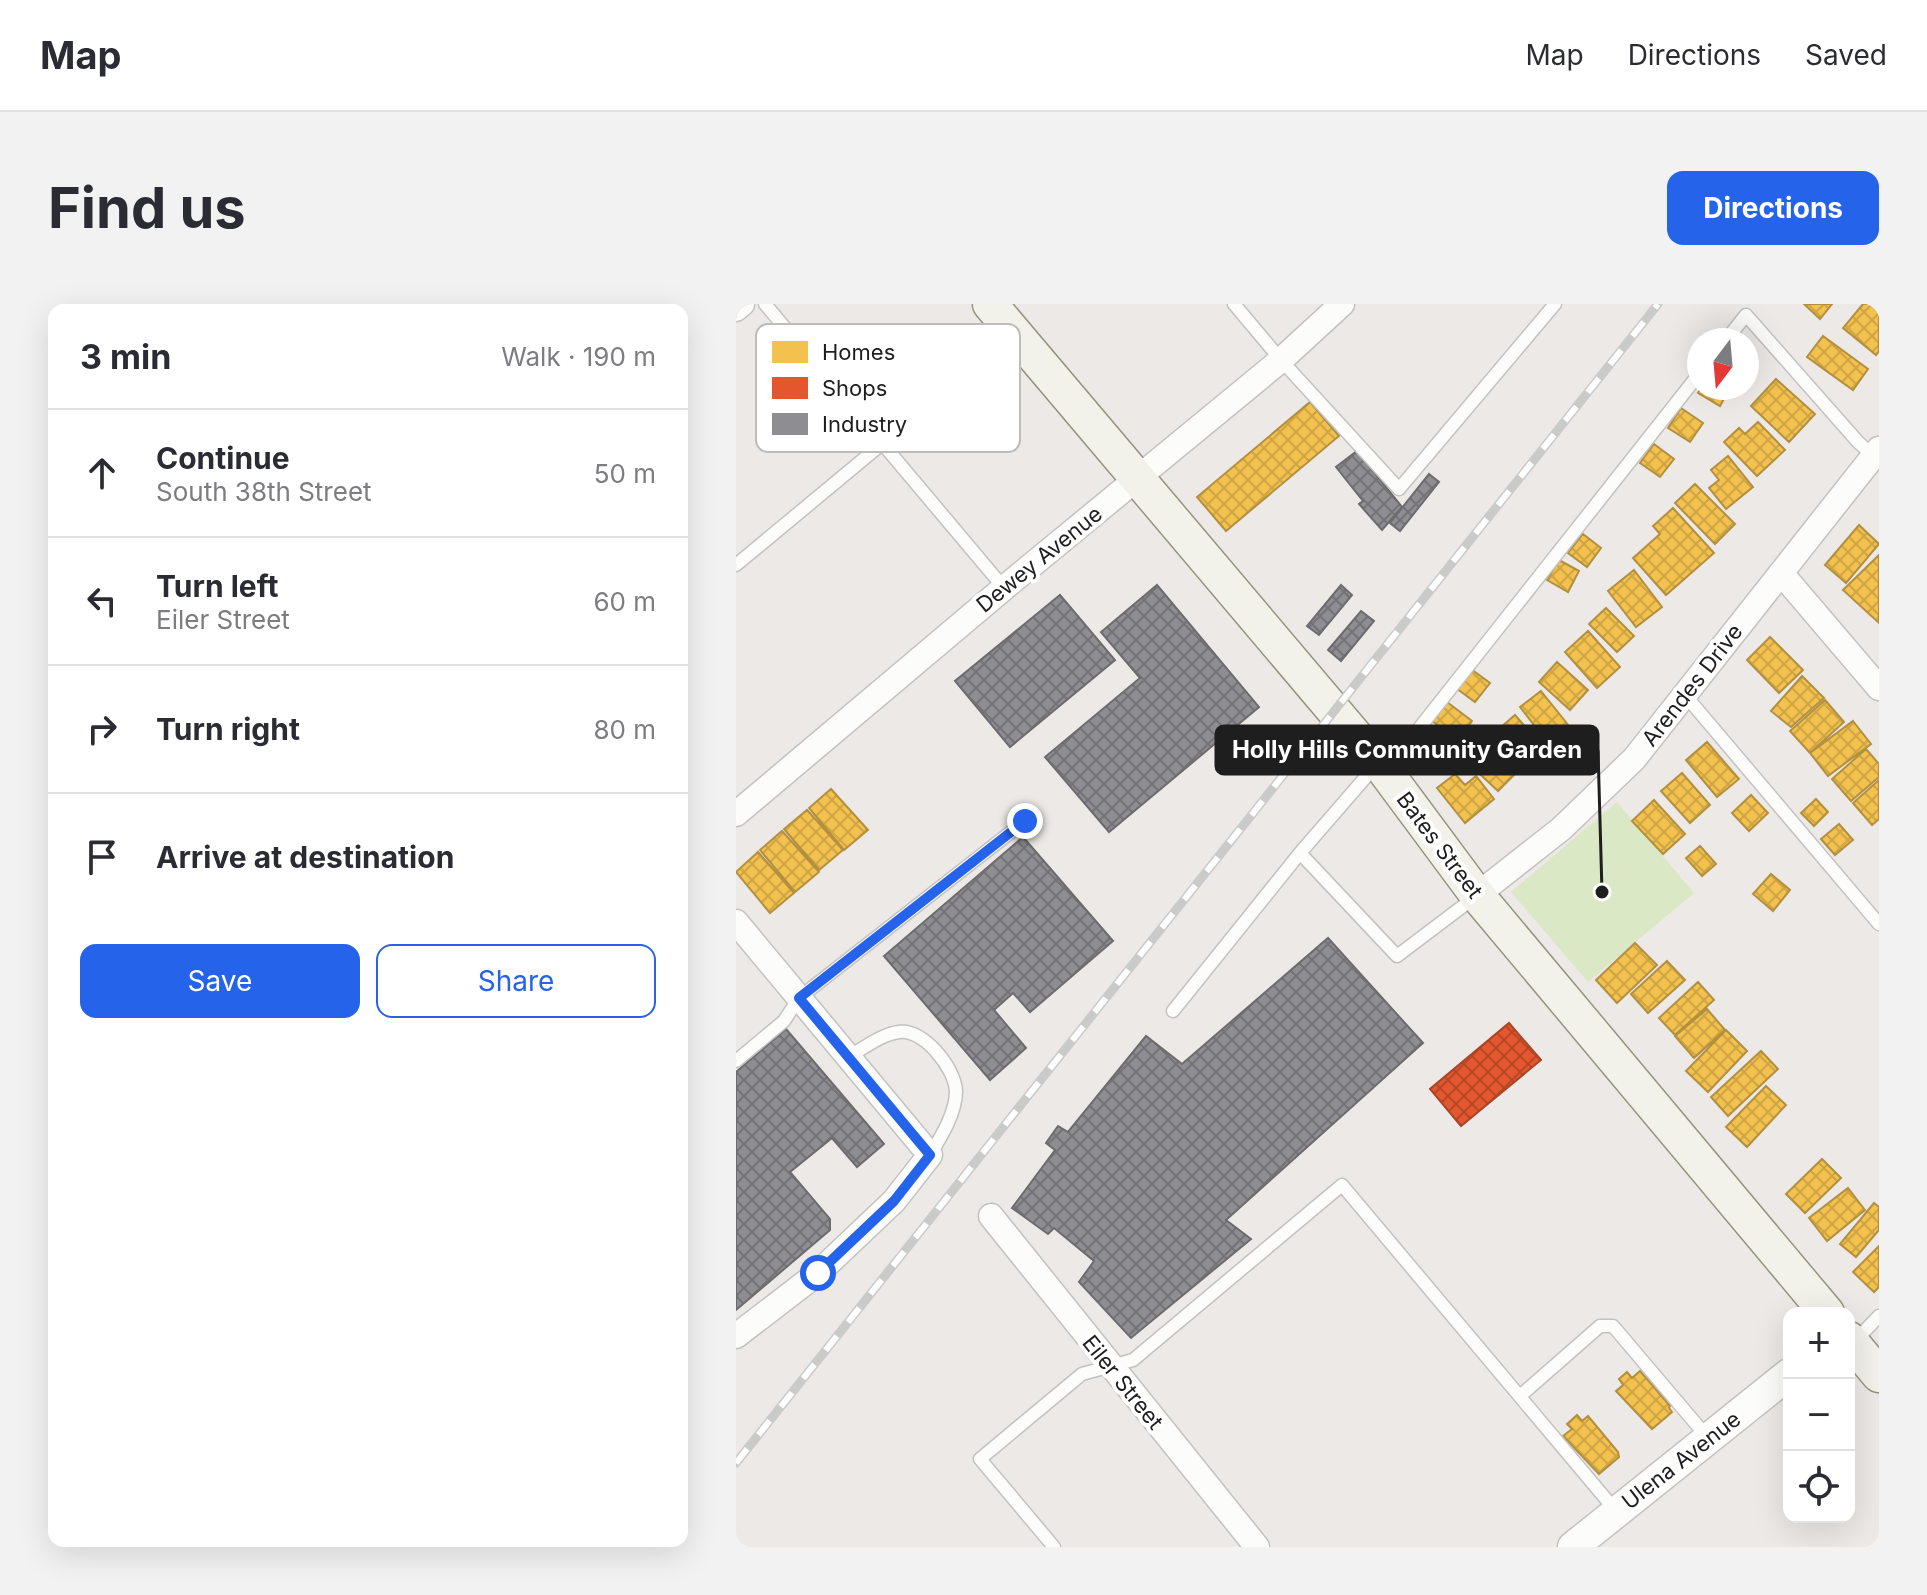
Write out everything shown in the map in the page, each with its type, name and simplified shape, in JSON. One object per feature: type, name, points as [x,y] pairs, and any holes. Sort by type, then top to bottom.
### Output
[{"type":"main road","name":"Bates Street","points":[[990,304],[1007,324]]},
{"type":"main road","name":"Bates Street","points":[[1020,339],[1381,767],[1477,895],[1822,1307]]},
{"type":"main road","points":[[1855,1346],[1879,1375]]},
{"type":"street","points":[[736,309],[742,304]]},
{"type":"street","name":"Dewey Avenue","points":[[736,814],[1281,360],[1342,304]]},
{"type":"street","name":"Arendes Drive","points":[[1477,895],[1561,829],[1634,759],[1877,455]]},
{"type":"street","points":[[1781,573],[1879,688]]},
{"type":"street","points":[[736,922],[930,1155],[894,1201],[818,1273],[736,1336]]},
{"type":"street","name":"Eiler Street","points":[[991,1216],[1257,1547]]},
{"type":"street","name":"Ulena Avenue","points":[[1573,1547],[1783,1379]]},
{"type":"lane","points":[[765,304],[782,324]]},
{"type":"lane","points":[[1234,304],[1399,489],[1555,304]]},
{"type":"lane","points":[[1736,328],[1746,315],[1757,328]]},
{"type":"lane","points":[[1759,330],[1858,442],[1877,455]]},
{"type":"lane","points":[[1173,1011],[1300,853],[1381,767],[1687,389]]},
{"type":"lane","points":[[736,565],[872,452]]},
{"type":"lane","points":[[891,452],[1004,588]]},
{"type":"lane","points":[[1685,695],[1879,924]]},
{"type":"lane","points":[[736,1061],[784,1021],[799,998],[1025,821]]},
{"type":"lane","points":[[1300,853],[1397,956],[1477,895]]},
{"type":"lane","points":[[848,1057],[899,1032],[915,1032],[928,1042],[949,1070],[956,1090],[943,1133],[930,1155]]},
{"type":"lane","points":[[1054,1547],[980,1459],[1082,1374],[1133,1360],[1342,1185],[1616,1511]]},
{"type":"lane","points":[[1855,1337],[1879,1316]]},
{"type":"lane","points":[[1520,1396],[1606,1324],[1613,1326],[1708,1438]]},
{"type":"green space","points":[[1617,802],[1694,893],[1588,982],[1511,892]]},
{"type":"building: Homes","points":[[1804,304],[1832,304],[1820,319]]},
{"type":"building: Homes","points":[[1863,304],[1879,304],[1879,351],[1876,355],[1843,328]]},
{"type":"building: Homes","points":[[1823,336],[1868,369],[1853,390],[1807,357]]},
{"type":"building: Homes","points":[[1776,379],[1815,414],[1789,442],[1751,406]]},
{"type":"building: Homes","points":[[1710,400],[1723,400],[1720,406]]},
{"type":"building: Homes","points":[[1310,402],[1339,436],[1226,531],[1197,497]]},
{"type":"building: Homes","points":[[1681,408],[1703,423],[1690,442],[1668,428]]},
{"type":"building: Homes","points":[[1758,422],[1785,450],[1757,476],[1724,442],[1739,428],[1745,434]]},
{"type":"building: Homes","points":[[1654,444],[1674,459],[1660,477],[1640,463]]},
{"type":"building: Homes","points":[[1728,456],[1753,487],[1726,509],[1709,488],[1719,480],[1711,470]]},
{"type":"building: Homes","points":[[1695,484],[1735,524],[1715,544],[1675,503]]},
{"type":"building: Homes","points":[[1673,508],[1714,553],[1666,595],[1633,558],[1660,534],[1653,526]]},
{"type":"building: Homes","points":[[1859,525],[1879,544],[1846,583],[1825,565]]},
{"type":"building: Homes","points":[[1583,534],[1601,548],[1587,567],[1568,553]]},
{"type":"building: Homes","points":[[1879,555],[1879,623],[1843,590]]},
{"type":"building: Homes","points":[[1559,560],[1579,571],[1568,592],[1547,580]]},
{"type":"building: Homes","points":[[1634,570],[1662,607],[1636,627],[1608,591]]},
{"type":"building: Homes","points":[[1606,608],[1634,636],[1617,652],[1589,624]]},
{"type":"building: Homes","points":[[1588,631],[1620,667],[1597,688],[1565,652]]},
{"type":"building: Homes","points":[[1770,637],[1803,670],[1779,693],[1747,660]]},
{"type":"building: Homes","points":[[1557,662],[1588,690],[1570,710],[1539,682]]},
{"type":"building: Homes","points":[[1471,669],[1490,683],[1475,702],[1456,688]]},
{"type":"building: Homes","points":[[1802,676],[1824,698],[1791,727],[1771,711]]},
{"type":"building: Homes","points":[[1541,691],[1569,726],[1548,743],[1520,707]]},
{"type":"building: Homes","points":[[1825,700],[1844,722],[1810,753],[1790,731]]},
{"type":"building: Homes","points":[[1447,702],[1472,721],[1459,740],[1432,721]]},
{"type":"building: Homes","points":[[1515,715],[1549,754],[1528,772],[1494,733]]},
{"type":"building: Homes","points":[[1853,721],[1871,744],[1828,776],[1810,753]]},
{"type":"building: Homes","points":[[1485,741],[1517,772],[1498,791],[1466,761]]},
{"type":"building: Homes","points":[[1707,742],[1739,779],[1717,797],[1686,760]]},
{"type":"building: Homes","points":[[1866,749],[1879,764],[1879,777],[1851,801],[1832,779]]},
{"type":"building: Homes","points":[[1682,773],[1710,805],[1690,823],[1661,791]]},
{"type":"building: Homes","points":[[1455,774],[1465,785],[1476,776],[1494,799],[1465,823],[1437,788]]},
{"type":"building: Homes","points":[[1879,780],[1879,819],[1872,825],[1853,803]]},
{"type":"building: Homes","points":[[831,789],[868,830],[844,850],[809,808]]},
{"type":"building: Homes","points":[[1751,795],[1768,813],[1749,831],[1732,813]]},
{"type":"building: Homes","points":[[1816,799],[1828,812],[1814,826],[1801,813]]},
{"type":"building: Homes","points":[[1654,800],[1685,834],[1663,854],[1632,821]]},
{"type":"building: Homes","points":[[807,810],[843,850],[819,870],[784,829]]},
{"type":"building: Homes","points":[[1839,824],[1853,840],[1835,855],[1821,839]]},
{"type":"building: Homes","points":[[782,831],[819,872],[795,892],[760,850]]},
{"type":"building: Homes","points":[[1700,846],[1716,864],[1702,876],[1686,858]]},
{"type":"building: Homes","points":[[758,852],[794,893],[770,913],[736,872]]},
{"type":"building: Homes","points":[[1771,874],[1790,890],[1773,911],[1753,894]]},
{"type":"building: Homes","points":[[1635,943],[1657,965],[1617,1003],[1596,980]]},
{"type":"building: Homes","points":[[1667,961],[1685,980],[1648,1013],[1631,994]]},
{"type":"building: Homes","points":[[1698,982],[1714,1000],[1675,1035],[1659,1018]]},
{"type":"building: Homes","points":[[1707,1009],[1725,1030],[1694,1058],[1675,1036]]},
{"type":"building: Homes","points":[[1726,1030],[1747,1051],[1708,1092],[1686,1071]]},
{"type":"building: Homes","points":[[1761,1051],[1778,1069],[1728,1116],[1711,1097]]},
{"type":"building: Homes","points":[[1766,1086],[1786,1105],[1747,1147],[1726,1127]]},
{"type":"building: Homes","points":[[1822,1159],[1841,1178],[1805,1213],[1786,1194]]},
{"type":"building: Homes","points":[[1848,1188],[1865,1210],[1827,1241],[1809,1218]]},
{"type":"building: Homes","points":[[1874,1203],[1879,1207],[1879,1230],[1856,1257],[1840,1244]]},
{"type":"building: Homes","points":[[1879,1246],[1879,1287],[1874,1292],[1853,1272]]},
{"type":"building: Homes","points":[[1640,1371],[1672,1412],[1652,1429],[1616,1391],[1623,1385],[1619,1379],[1627,1372],[1632,1378]]},
{"type":"building: Homes","points":[[1577,1415],[1582,1421],[1588,1416],[1618,1452],[1619,1457],[1599,1474],[1563,1436],[1572,1429],[1567,1424]]},
{"type":"building: Shops","points":[[1509,1023],[1541,1060],[1461,1126],[1430,1089]]},
{"type":"building: Industry","points":[[1357,451],[1402,507],[1382,530],[1359,504],[1363,501],[1336,467]]},
{"type":"building: Industry","points":[[1429,474],[1439,482],[1400,531],[1390,523]]},
{"type":"building: Industry","points":[[1157,585],[1259,707],[1109,832],[1045,757],[1140,678],[1101,632]]},
{"type":"building: Industry","points":[[1341,585],[1352,595],[1319,635],[1307,626]]},
{"type":"building: Industry","points":[[1060,595],[1115,660],[1010,747],[955,681]]},
{"type":"building: Industry","points":[[1361,611],[1374,621],[1341,661],[1328,650]]},
{"type":"building: Industry","points":[[1023,837],[1113,941],[1030,1012],[1013,993],[994,1010],[1026,1048],[990,1080],[884,956]]},
{"type":"building: Industry","points":[[1328,938],[1423,1043],[1226,1220],[1251,1239],[1131,1338],[1079,1282],[1094,1261],[1054,1228],[1048,1234],[1012,1208],[1055,1150],[1046,1143],[1058,1126],[1068,1132],[1146,1036],[1182,1064]]},
{"type":"building: Industry","points":[[786,1029],[884,1144],[857,1167],[832,1138],[790,1172],[830,1219],[830,1230],[736,1310],[736,1072]]},
{"type":"railway","points":[[736,1463],[1658,304]]},
{"type":"place","name":"Holly Hills Community Garden","points":[[1602,892]]},
{"type":"route","points":[[818,1273],[894,1201],[930,1155],[799,998],[1025,821]]}]
